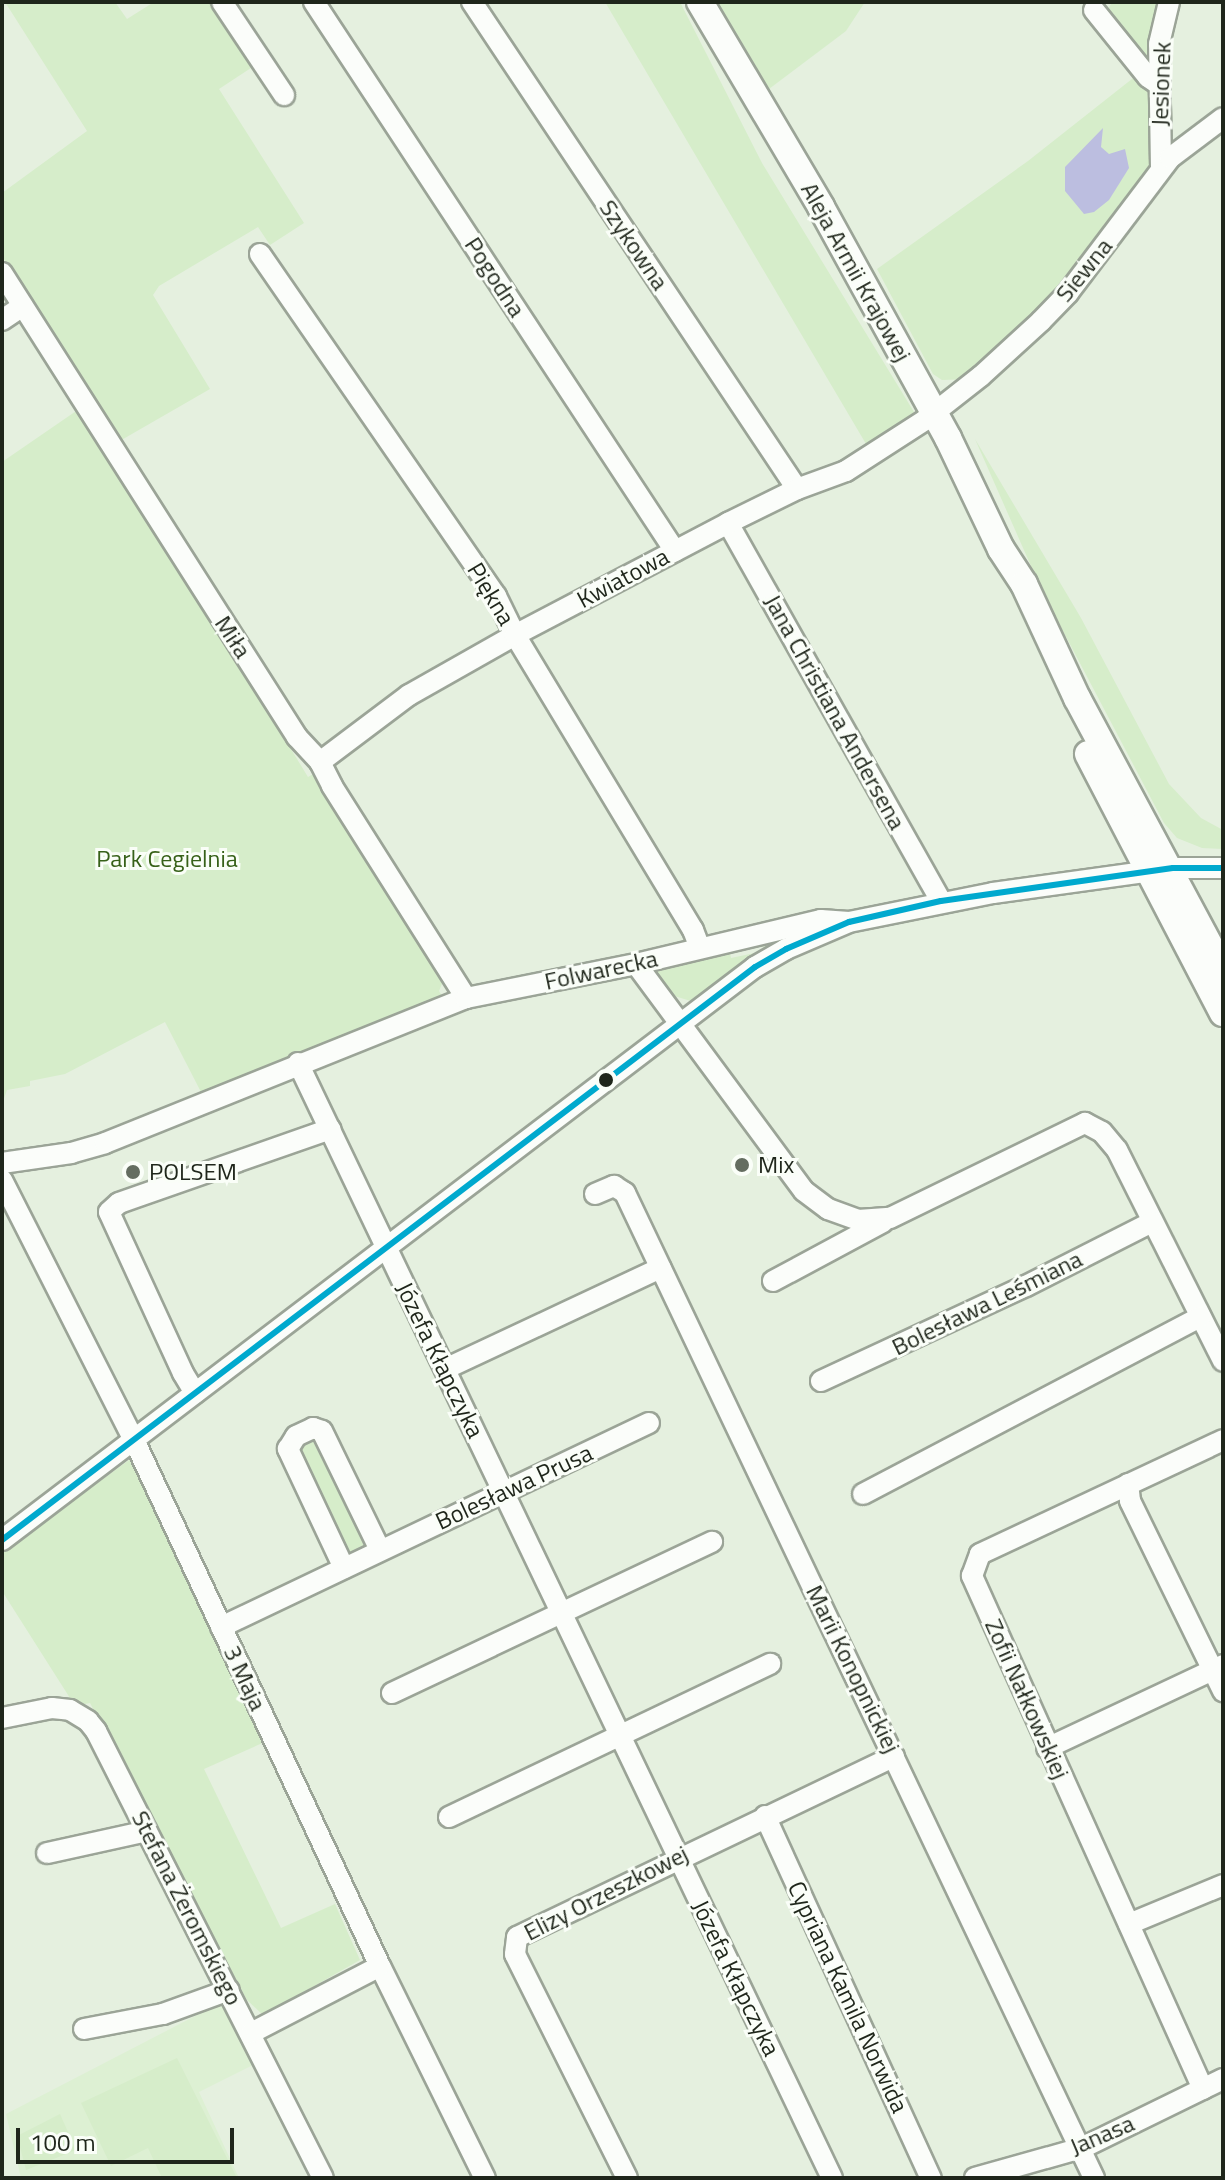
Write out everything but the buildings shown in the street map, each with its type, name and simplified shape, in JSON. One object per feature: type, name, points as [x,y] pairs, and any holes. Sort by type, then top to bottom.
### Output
[{"type":"main road","name":"Aleja Armii Krajowej","points":[[700,2],[821,207],[934,411],[1001,549],[1012,589],[1036,649],[1159,871],[1223,970]]},
{"type":"main road","name":"Aleja Armii Krajowej","points":[[1159,871],[1223,1013]]},
{"type":"street","points":[[222,2],[284,95]]},
{"type":"street","name":"Pogodna","points":[[314,2],[675,551]]},
{"type":"street","name":"Szykowna","points":[[472,2],[797,489]]},
{"type":"street","name":"Jesionek","points":[[1161,167],[1159,44],[1169,2]]},
{"type":"street","points":[[1096,5],[1148,77],[1158,84]]},
{"type":"street","name":"Siewna","points":[[934,411],[981,376],[1068,293],[1161,167],[1223,118]]},
{"type":"street","name":"Piękna","points":[[260,254],[496,596],[515,635],[693,930],[700,948]]},
{"type":"street","name":"Miła","points":[[2,273],[297,737],[320,762],[332,786],[466,998]]},
{"type":"street","points":[[2,320],[23,306]]},
{"type":"street","name":"Kwiatowa","points":[[320,762],[409,695],[515,635],[728,523],[797,489],[846,471],[934,411]]},
{"type":"street","name":"Jana Christiana Andersena","points":[[728,523],[941,901]]},
{"type":"street","name":"Folwarecka","points":[[2,1163],[71,1153],[105,1143],[466,998],[636,964],[821,920],[849,922],[941,901],[1159,871],[1223,868]]},
{"type":"street","points":[[2,1540],[755,967],[786,949],[849,922]]},
{"type":"street","points":[[786,949],[796,932],[795,925]]},
{"type":"street","points":[[636,964],[804,1191],[828,1209],[858,1220],[890,1218]]},
{"type":"street","name":"Józefa Kłapczyka","points":[[298,1063],[832,2178]]},
{"type":"street","points":[[773,1281],[890,1218],[1085,1123],[1102,1132],[1117,1150],[1223,1361]]},
{"type":"street","points":[[195,1393],[109,1212],[119,1203],[330,1129]]},
{"type":"street","name":"3 Maja","points":[[2,1180],[134,1440],[380,1966],[485,2178]]},
{"type":"street","name":"Marii Konopnickiej","points":[[595,1194],[614,1186],[625,1193],[1094,2178]]},
{"type":"street","name":"Bolesława Leśmiana","points":[[821,1381],[1026,1286],[1152,1222]]},
{"type":"street","points":[[445,1369],[661,1268]]},
{"type":"street","points":[[863,1494],[1200,1317]]},
{"type":"street","name":"Bolesława Prusa","points":[[221,1627],[649,1423]]},
{"type":"street","points":[[344,1568],[288,1449],[296,1436],[313,1428],[322,1431],[380,1550]]},
{"type":"street","name":"Zofii Nałkowskiej","points":[[1203,2089],[972,1576],[980,1554],[1223,1440]]},
{"type":"street","points":[[1128,1484],[1130,1501],[1218,1668],[1223,1691]]},
{"type":"street","points":[[392,1693],[712,1542]]},
{"type":"street","points":[[449,1817],[770,1664]]},
{"type":"street","points":[[1047,1748],[1218,1668]]},
{"type":"street","name":"Stefana Żeromskiego","points":[[2,1718],[52,1708],[80,1714],[96,1731],[323,2178]]},
{"type":"street","name":"Elizy Orzeszkowej","points":[[627,2178],[515,1954],[514,1943],[522,1932],[894,1756]]},
{"type":"street","name":"Cypriana Kamila Norwida","points":[[765,1816],[931,2178]]},
{"type":"street","points":[[47,1853],[147,1831]]},
{"type":"street","points":[[1129,1924],[1223,1885]]},
{"type":"street","points":[[251,2033],[380,1966]]},
{"type":"street","points":[[84,2029],[163,2014],[229,1990]]},
{"type":"street","name":"Janasa","points":[[975,2178],[1082,2148],[1223,2079]]},
{"type":"shaded area","points":[[224,2001],[257,2063],[199,2092],[239,2178],[21,2178],[6,2114]]},
{"type":"green space","points":[[5,2],[115,2],[127,19],[154,2],[213,2],[254,66],[219,89],[304,223],[270,245],[258,227],[159,286],[153,295],[210,389],[118,442],[2,256],[2,193],[87,131]]},
{"type":"green space","points":[[605,2],[680,2],[762,163],[914,412],[869,449]]},
{"type":"green space","points":[[717,2],[865,2],[846,31],[769,89]]},
{"type":"green space","points":[[1112,2],[1164,2],[1149,68],[1106,13]]},
{"type":"green space","points":[[1137,75],[1153,87],[1155,166],[1083,266],[969,379],[942,380],[933,374],[877,269],[1028,161]]},
{"type":"green space","name":"Park Cegielnia","points":[[82,407],[308,777],[315,773],[444,979],[439,991],[442,996],[202,1094],[165,1022],[65,1074],[30,1081],[30,1086],[7,1090],[2,1104],[2,462]]},
{"type":"green space","points":[[975,439],[1081,618],[1169,784],[1201,818],[1223,830],[1223,849],[1202,848],[1177,838],[1164,823],[1042,591]]},
{"type":"green space","points":[[779,944],[694,1002],[671,995],[656,971],[730,953],[731,958],[764,951],[763,945]]},
{"type":"green space","points":[[308,1438],[313,1441],[354,1524],[365,1529],[370,1546],[347,1556],[295,1442]]},
{"type":"green space","points":[[132,1458],[267,1741],[204,1769],[281,1928],[335,1904],[360,1960],[263,2015],[247,2000],[90,1703],[75,1706],[2,1591],[2,1552]]},
{"type":"green space","points":[[177,2058],[237,2178],[162,2178],[148,2148],[111,2166],[81,2103]]},
{"type":"green space","points":[[60,2114],[76,2150],[26,2170],[17,2136]]},
{"type":"water","points":[[1103,128],[1101,147],[1109,154],[1125,149],[1129,168],[1109,200],[1094,212],[1084,214],[1065,191],[1065,167]]},
{"type":"transit line","points":[[2,1540],[755,967],[786,949],[849,922],[941,901],[1173,868],[1223,868]]},
{"type":"place","name":"Mix","points":[[742,1165]]},
{"type":"place","name":"POLSEM","points":[[133,1172]]}]
